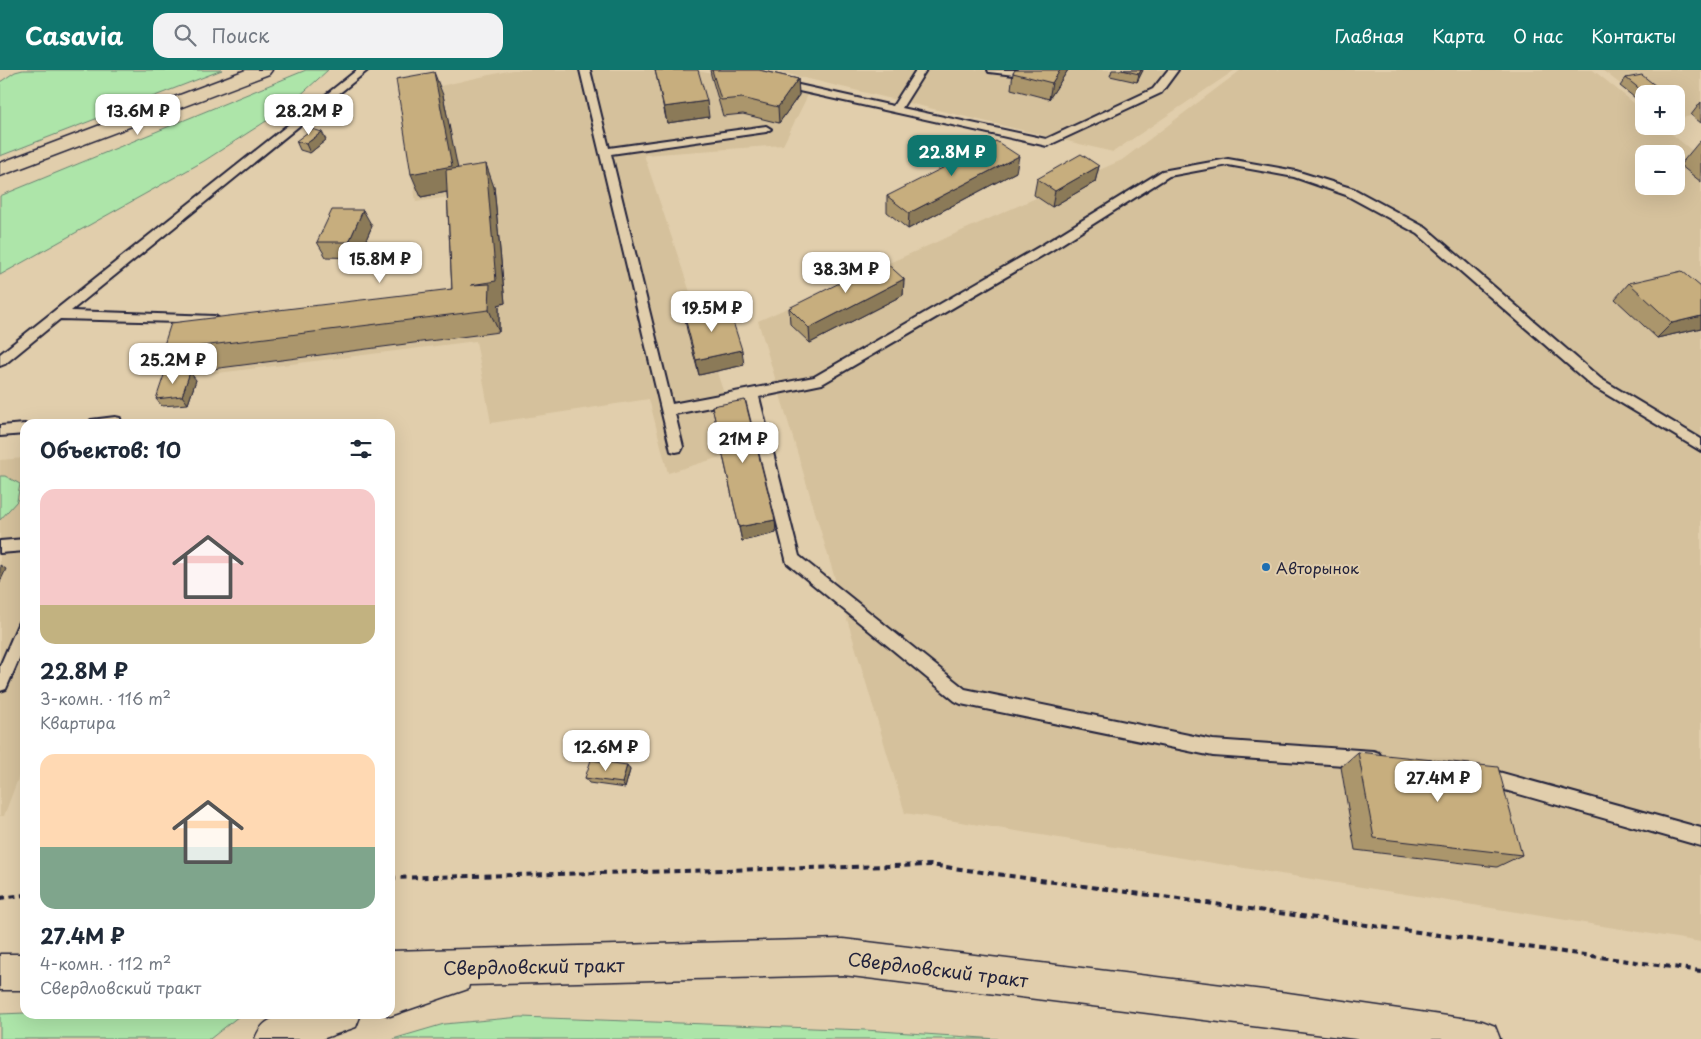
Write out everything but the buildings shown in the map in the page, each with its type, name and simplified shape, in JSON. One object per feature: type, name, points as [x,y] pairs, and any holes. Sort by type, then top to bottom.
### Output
[{"type":"main road","points":[[0,170],[263,70]]},
{"type":"main road","name":"Свердловский тракт","points":[[395,969],[843,957],[1288,1012],[1482,1039]]},
{"type":"main road","points":[[395,996],[480,968]]},
{"type":"main road","points":[[0,972],[20,972]]},
{"type":"main road","points":[[1288,1012],[1363,1039]]},
{"type":"main road","points":[[273,1039],[278,1035],[327,1019]]},
{"type":"lane","points":[[0,361],[362,70]]},
{"type":"lane","points":[[585,70],[676,447]]},
{"type":"lane","points":[[896,109],[922,70]]},
{"type":"lane","points":[[993,70],[1010,73],[1012,70]]},
{"type":"lane","points":[[774,82],[1048,143],[1157,91],[1174,70]]},
{"type":"lane","points":[[604,152],[766,129]]},
{"type":"lane","points":[[667,410],[817,382],[1048,247],[1166,173],[1228,162],[1296,174],[1350,192],[1422,231],[1596,382],[1701,446]]},
{"type":"lane","points":[[57,315],[208,321],[227,318]]},
{"type":"lane","points":[[751,394],[792,559],[962,696],[1213,748],[1389,760]]},
{"type":"lane","points":[[0,431],[20,429]]},
{"type":"lane","points":[[0,547],[20,545]]},
{"type":"lane","points":[[0,684],[20,638]]},
{"type":"lane","points":[[1466,771],[1701,837]]},
{"type":"path","points":[[395,878],[930,865],[1598,955],[1701,971]]},
{"type":"path","points":[[0,898],[20,896]]},
{"type":"shaded area","points":[[512,70],[694,70],[808,95],[783,145],[644,155],[743,450],[668,473],[649,399],[491,423],[476,341],[177,378],[186,343],[451,302],[449,197],[416,202],[400,95]]},
{"type":"shaded area","points":[[771,70],[1235,70],[1113,152]]},
{"type":"shaded area","name":"Авторынок","points":[[1241,70],[1593,70],[1635,104],[1635,135],[1673,135],[1701,158],[1701,942],[905,813],[758,321],[1122,160]]},
{"type":"shaded area","points":[[1602,70],[1701,70],[1701,114],[1685,117],[1685,85],[1635,85],[1635,95]]},
{"type":"shaded area","points":[[20,458],[20,773],[4,816],[0,816],[0,460]]},
{"type":"green space","points":[[23,70],[222,70],[0,156],[0,82],[15,72]]},
{"type":"green space","points":[[306,70],[328,70],[285,109],[204,161],[0,275],[0,196]]},
{"type":"green space","points":[[0,476],[5,476],[20,484],[17,501],[0,520]]},
{"type":"green space","points":[[20,1013],[20,1019],[235,1019],[210,1039],[0,1039],[0,1014]]},
{"type":"green space","points":[[521,1017],[865,1030],[998,1039],[393,1039],[444,1024]]},
{"type":"place","name":"Авторынок","points":[[1266,567]]}]
